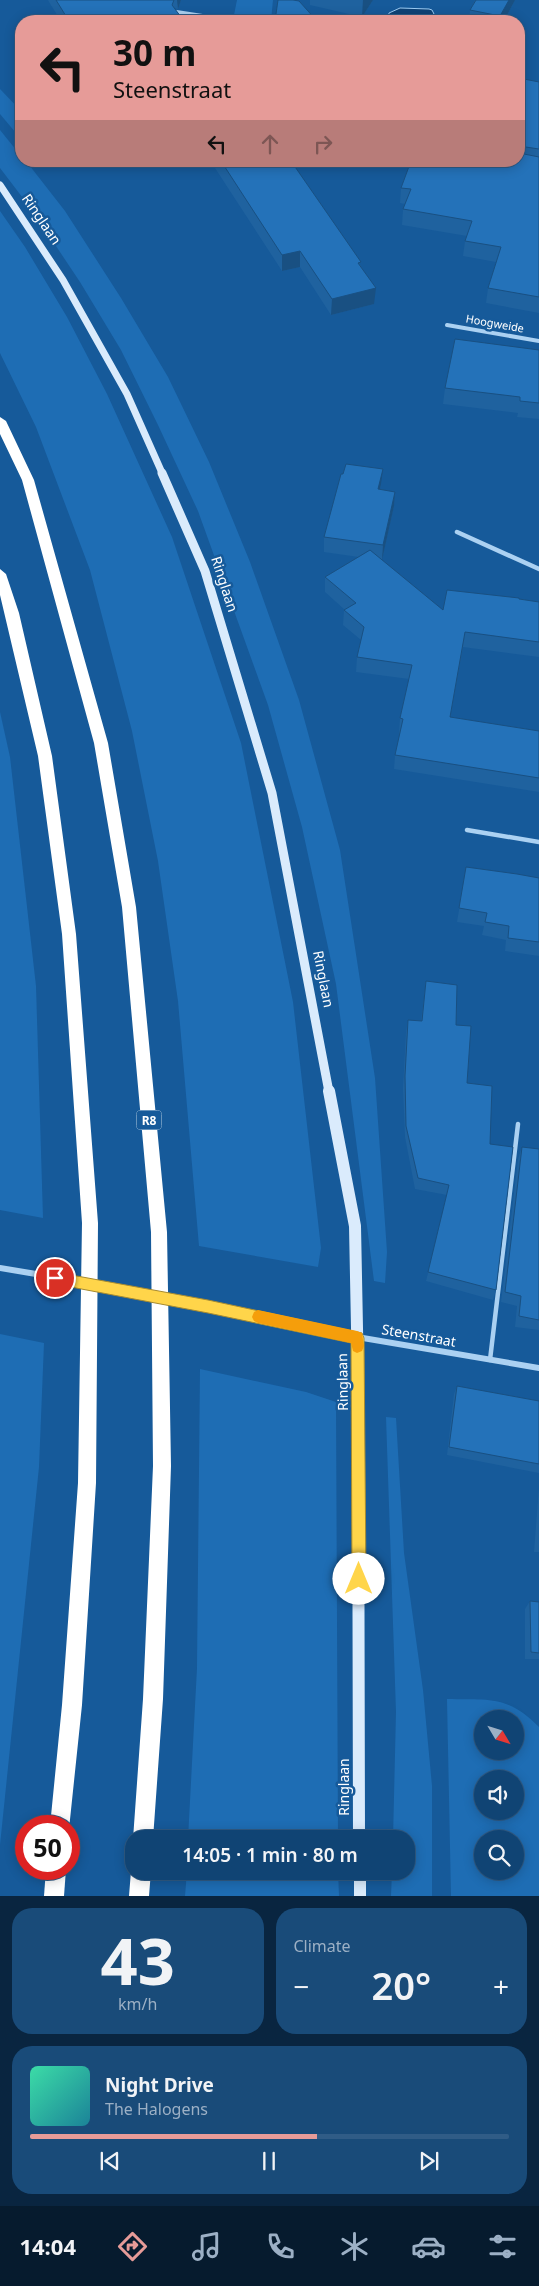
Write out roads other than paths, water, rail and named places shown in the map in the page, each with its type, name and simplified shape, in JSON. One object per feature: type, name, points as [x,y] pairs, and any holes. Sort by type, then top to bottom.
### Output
[{"type":"highway","name":"R8","points":[[0,421],[28,480],[101,743],[130,917],[158,1223],[160,1271],[162,1466],[153,1699],[144,1830]]},
{"type":"highway","points":[[0,574],[14,622],[45,756],[69,934],[90,1223],[87,1483],[72,1705],[61,1815]]},
{"type":"highway","points":[[54,1896],[55,1880]]},
{"type":"highway","points":[[139,1896],[140,1880]]},
{"type":"main road","name":"Ringlaan","points":[[0,185],[63,280],[128,394],[208,580],[272,794],[355,1226],[360,1830]]},
{"type":"main road","points":[[360,1880],[360,1896]]},
{"type":"street","points":[[169,10],[199,15]]},
{"type":"street","name":"Hoogweide","points":[[447,325],[539,342]]},
{"type":"street","points":[[457,532],[539,569]]},
{"type":"street","points":[[468,830],[539,842]]},
{"type":"street","name":"Steenstraat","points":[[0,1268],[208,1306],[357,1338],[539,1368]]},
{"type":"lane","points":[[490,1360],[518,1124]]}]
